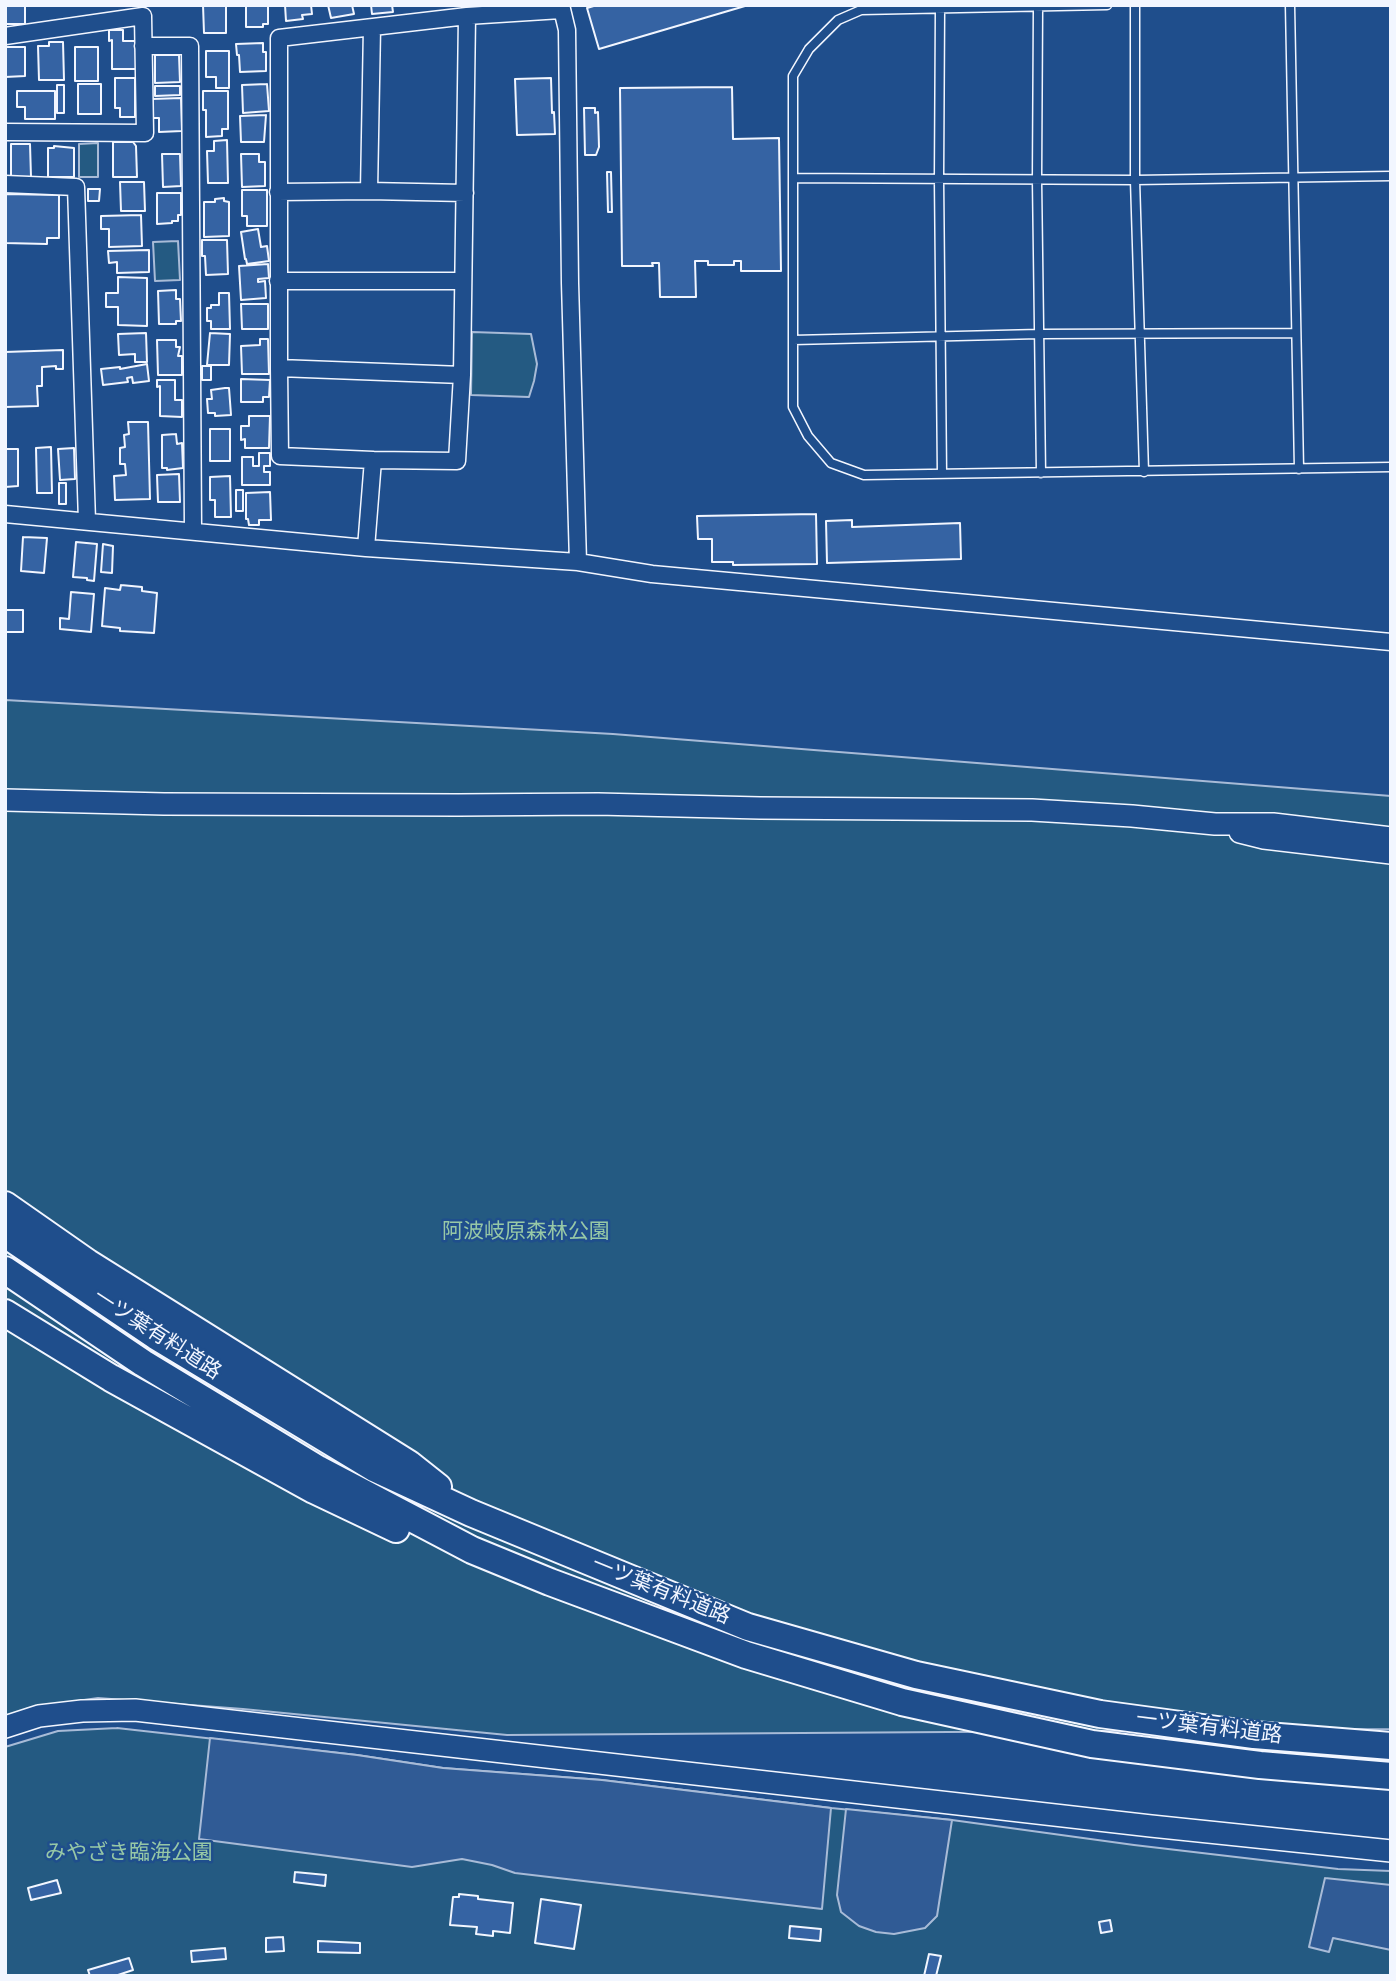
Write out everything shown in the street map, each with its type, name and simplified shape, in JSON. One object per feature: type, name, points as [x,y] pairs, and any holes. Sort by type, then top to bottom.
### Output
[{"type":"main road","points":[[5,1205],[88,1263],[409,1464],[471,1513]]},
{"type":"main road","name":"一ツ葉有料道路","points":[[5,1234],[156,1336],[376,1469],[471,1513],[748,1627],[916,1675],[1100,1714],[1254,1735],[1391,1746]]},
{"type":"main road","name":"一ツ葉有料道路","points":[[5,1270],[143,1363],[318,1469],[472,1550],[746,1655],[902,1702],[1092,1744],[1260,1765],[1391,1776]]},
{"type":"main road","points":[[5,1313],[111,1378],[314,1490],[425,1543],[472,1550]]},
{"type":"street","points":[[467,16],[462,375],[457,461],[280,456],[279,38],[467,16],[561,8],[567,30],[570,283],[578,562]]},
{"type":"street","points":[[5,36],[143,16],[145,133],[5,132]]},
{"type":"street","points":[[369,191],[372,27]]},
{"type":"street","points":[[143,46],[190,46],[193,530]]},
{"type":"street","points":[[5,184],[76,187],[87,521]]},
{"type":"street","points":[[278,192],[465,193]]},
{"type":"street","points":[[278,281],[463,281]]},
{"type":"street","points":[[279,368],[462,375]]},
{"type":"street","points":[[366,548],[373,460]]},
{"type":"street","points":[[5,514],[366,548],[578,562],[666,575],[1391,642]]},
{"type":"street","points":[[5,800],[164,804],[598,804],[1032,810],[1215,824],[1273,824],[1391,838]]},
{"type":"street","points":[[1215,824],[1264,838],[1391,853]]},
{"type":"street","points":[[5,1727],[39,1716],[82,1711],[135,1710],[1391,1851]]},
{"type":"lane","points":[[1107,5],[861,10],[838,20],[809,49],[793,76],[793,407],[808,436],[831,463],[864,475],[1391,467]]},
{"type":"lane","points":[[1135,5],[1135,180],[1144,472]]},
{"type":"lane","points":[[1290,5],[1299,468]]},
{"type":"lane","points":[[1038,8],[1037,180],[1041,473]]},
{"type":"lane","points":[[940,9],[942,474]]},
{"type":"lane","points":[[793,178],[1135,180],[1391,176]]},
{"type":"lane","points":[[793,340],[1039,334],[1296,333]]},
{"type":"green space","points":[[98,143],[98,177],[79,177],[79,144]]},
{"type":"green space","points":[[178,241],[180,280],[155,281],[153,242]]},
{"type":"green space","points":[[472,332],[531,334],[537,364],[529,397],[471,395]]},
{"type":"green space","name":"阿波岐原森林公園","points":[[5,700],[613,734],[1391,796],[1391,1729],[507,1735],[243,1709],[98,1698],[29,1708],[5,1718]]},
{"type":"green space","name":"みやざき臨海公園","points":[[117,1728],[357,1755],[443,1768],[602,1780],[952,1820],[1338,1869],[1391,1871],[1391,1976],[5,1976],[5,1747],[58,1731]]},
{"type":"shaded area","points":[[210,1738],[443,1768],[602,1780],[831,1808],[822,1909],[515,1873],[462,1859],[412,1867],[199,1839]]},
{"type":"shaded area","points":[[846,1809],[952,1820],[937,1916],[925,1928],[894,1934],[876,1932],[859,1926],[841,1912],[837,1895]]},
{"type":"shaded area","points":[[1325,1878],[1391,1885],[1391,1950],[1333,1938],[1329,1952],[1309,1947]]},
{"type":"building","points":[[5,5],[25,5],[25,24],[5,24]]},
{"type":"building","points":[[203,5],[226,5],[226,33],[204,33]]},
{"type":"building","points":[[246,5],[268,5],[268,24],[263,24],[263,27],[246,27]]},
{"type":"building","points":[[285,5],[311,5],[312,14],[302,15],[303,19],[286,21]]},
{"type":"building","points":[[328,5],[352,5],[354,14],[331,18]]},
{"type":"building","points":[[371,5],[392,5],[393,12],[372,14]]},
{"type":"building","points":[[597,5],[745,6],[599,49],[587,8]]},
{"type":"building","points":[[109,30],[123,30],[123,41],[136,41],[136,69],[112,69],[112,40],[109,41]]},
{"type":"building","points":[[49,42],[63,42],[64,80],[39,80],[38,46],[49,46]]},
{"type":"building","points":[[263,43],[266,71],[240,72],[236,44]]},
{"type":"building","points":[[6,47],[25,47],[25,76],[5,77]]},
{"type":"building","points":[[75,47],[98,47],[98,81],[75,81]]},
{"type":"building","points":[[206,51],[229,51],[229,88],[216,88],[216,77],[206,77]]},
{"type":"building","points":[[155,55],[179,55],[180,82],[155,83]]},
{"type":"building","points":[[115,78],[135,78],[135,117],[120,117],[120,108],[115,108]]},
{"type":"building","points":[[551,78],[555,134],[517,135],[515,79]]},
{"type":"building","points":[[78,84],[101,84],[101,114],[78,114]]},
{"type":"building","points":[[267,84],[269,111],[243,113],[242,85]]},
{"type":"building","points":[[57,85],[64,85],[64,113],[57,113]]},
{"type":"building","points":[[155,86],[180,86],[180,95],[155,96]]},
{"type":"building","points":[[732,87],[733,139],[779,138],[781,271],[741,271],[741,261],[734,261],[734,265],[708,265],[708,261],[695,261],[696,297],[660,297],[659,263],[652,263],[653,266],[622,266],[620,88]]},
{"type":"building","points":[[17,91],[55,91],[55,119],[25,119],[25,107],[17,107]]},
{"type":"building","points":[[203,91],[228,91],[228,129],[222,129],[222,136],[206,137]]},
{"type":"building","points":[[181,98],[182,131],[159,132],[159,118],[152,118],[152,99]]},
{"type":"building","points":[[584,108],[595,108],[595,113],[598,112],[599,147],[596,155],[585,155]]},
{"type":"building","points":[[266,115],[264,142],[241,142],[240,116]]},
{"type":"building","points":[[227,140],[228,183],[208,183],[207,151],[214,151],[214,141]]},
{"type":"building","points":[[113,142],[133,142],[136,146],[137,177],[113,177]]},
{"type":"building","points":[[11,144],[30,144],[31,177],[11,177]]},
{"type":"building","points":[[48,148],[74,148],[74,177],[48,177]]},
{"type":"building","points":[[162,154],[180,154],[181,186],[163,187]]},
{"type":"building","points":[[241,154],[259,154],[259,162],[265,162],[265,186],[242,187]]},
{"type":"building","points":[[607,172],[611,172],[612,212],[608,212]]},
{"type":"building","points":[[120,182],[144,182],[145,211],[121,211]]},
{"type":"building","points":[[88,189],[100,189],[99,201],[88,201]]},
{"type":"building","points":[[242,190],[267,190],[267,226],[247,226],[247,216],[242,216]]},
{"type":"building","points":[[157,193],[181,193],[181,215],[178,215],[178,221],[157,224]]},
{"type":"building","points":[[5,194],[59,195],[59,238],[47,238],[47,244],[5,243]]},
{"type":"building","points":[[224,198],[224,201],[229,202],[229,236],[204,237],[204,202],[215,202],[215,199]]},
{"type":"building","points":[[141,215],[142,246],[109,247],[109,229],[101,229],[101,216]]},
{"type":"building","points":[[258,229],[261,247],[267,246],[269,261],[247,264],[241,232]]},
{"type":"building","points":[[202,240],[227,240],[228,274],[206,275]]},
{"type":"building","points":[[149,250],[149,272],[117,273],[117,262],[109,263],[108,251]]},
{"type":"building","points":[[268,264],[269,278],[258,279],[258,282],[265,281],[266,298],[241,300],[239,266]]},
{"type":"building","points":[[118,277],[147,278],[147,326],[118,325],[118,307],[106,307],[106,293],[118,293]]},
{"type":"building","points":[[176,290],[176,299],[180,299],[181,321],[176,321],[176,324],[159,324],[158,291]]},
{"type":"building","points":[[219,293],[229,293],[230,329],[211,329],[211,321],[207,321],[207,308],[219,305]]},
{"type":"building","points":[[241,304],[268,304],[268,329],[242,329]]},
{"type":"building","points":[[146,333],[147,362],[135,362],[135,354],[119,355],[118,334]]},
{"type":"building","points":[[210,333],[230,334],[229,365],[207,365]]},
{"type":"building","points":[[260,339],[268,339],[269,374],[242,374],[241,346],[260,345]]},
{"type":"building","points":[[157,340],[176,340],[176,347],[180,347],[178,356],[182,356],[182,375],[158,375]]},
{"type":"building","points":[[63,350],[63,369],[56,369],[56,366],[42,367],[42,386],[37,386],[38,406],[5,407],[5,352]]},
{"type":"building","points":[[147,364],[149,381],[133,383],[132,377],[127,378],[128,382],[103,385],[101,369]]},
{"type":"building","points":[[202,366],[211,366],[211,380],[202,380]]},
{"type":"building","points":[[241,379],[270,380],[269,397],[263,397],[263,402],[241,402]]},
{"type":"building","points":[[157,380],[175,380],[175,400],[182,400],[182,417],[160,416],[160,386],[157,387]]},
{"type":"building","points":[[229,388],[231,415],[215,416],[215,413],[208,413],[207,399],[212,399],[211,390]]},
{"type":"building","points":[[249,416],[270,416],[269,448],[245,448],[245,439],[241,440],[241,426],[249,426]]},
{"type":"building","points":[[128,422],[148,422],[150,499],[115,500],[114,476],[126,475],[125,464],[120,464],[120,448],[125,447],[124,435],[129,434]]},
{"type":"building","points":[[210,429],[230,429],[230,461],[210,461]]},
{"type":"building","points":[[176,434],[177,444],[182,443],[183,468],[167,470],[162,468],[162,435]]},
{"type":"building","points":[[51,447],[52,493],[37,493],[36,448]]},
{"type":"building","points":[[74,448],[75,479],[60,480],[58,449]]},
{"type":"building","points":[[5,449],[18,449],[18,486],[5,487]]},
{"type":"building","points":[[259,453],[270,453],[270,466],[264,466],[264,472],[270,472],[270,485],[242,485],[242,457],[253,457],[253,466],[259,466]]},
{"type":"building","points":[[179,474],[180,502],[158,502],[157,475]]},
{"type":"building","points":[[230,476],[231,517],[215,517],[215,500],[210,500],[210,477]]},
{"type":"building","points":[[59,483],[66,483],[66,504],[59,504]]},
{"type":"building","points":[[236,490],[243,490],[243,511],[236,511]]},
{"type":"building","points":[[270,492],[271,520],[259,520],[259,525],[249,525],[246,519],[246,493]]},
{"type":"building","points":[[816,514],[817,564],[733,565],[733,562],[712,562],[712,539],[698,539],[697,516]]},
{"type":"building","points":[[852,520],[852,527],[960,523],[961,559],[827,563],[826,521]]},
{"type":"building","points":[[23,537],[47,538],[44,573],[21,571]]},
{"type":"building","points":[[76,542],[97,544],[94,581],[73,577]]},
{"type":"building","points":[[103,544],[113,546],[112,573],[101,572]]},
{"type":"building","points":[[121,585],[142,587],[142,591],[157,593],[154,633],[120,631],[120,628],[102,626],[105,588],[120,590]]},
{"type":"building","points":[[71,592],[94,594],[91,632],[60,629],[60,618],[69,619]]},
{"type":"building","points":[[5,610],[23,610],[23,632],[5,632]]},
{"type":"building","points":[[295,1872],[326,1875],[325,1886],[294,1882]]},
{"type":"building","points":[[57,1880],[61,1893],[31,1900],[28,1888]]},
{"type":"building","points":[[459,1894],[513,1903],[510,1933],[493,1931],[493,1936],[476,1934],[477,1927],[450,1925],[453,1897],[459,1897]]},
{"type":"building","points":[[541,1899],[581,1905],[574,1949],[535,1943]]},
{"type":"building","points":[[1110,1920],[1112,1931],[1101,1933],[1099,1922]]},
{"type":"building","points":[[790,1926],[821,1929],[820,1941],[789,1938]]},
{"type":"building","points":[[283,1937],[284,1951],[266,1952],[266,1938]]},
{"type":"building","points":[[318,1941],[360,1943],[360,1953],[318,1952]]},
{"type":"building","points":[[225,1948],[226,1959],[192,1962],[191,1951]]},
{"type":"building","points":[[929,1954],[941,1956],[936,1976],[924,1976]]},
{"type":"building","points":[[129,1958],[133,1970],[115,1976],[90,1976],[88,1970]]}]
